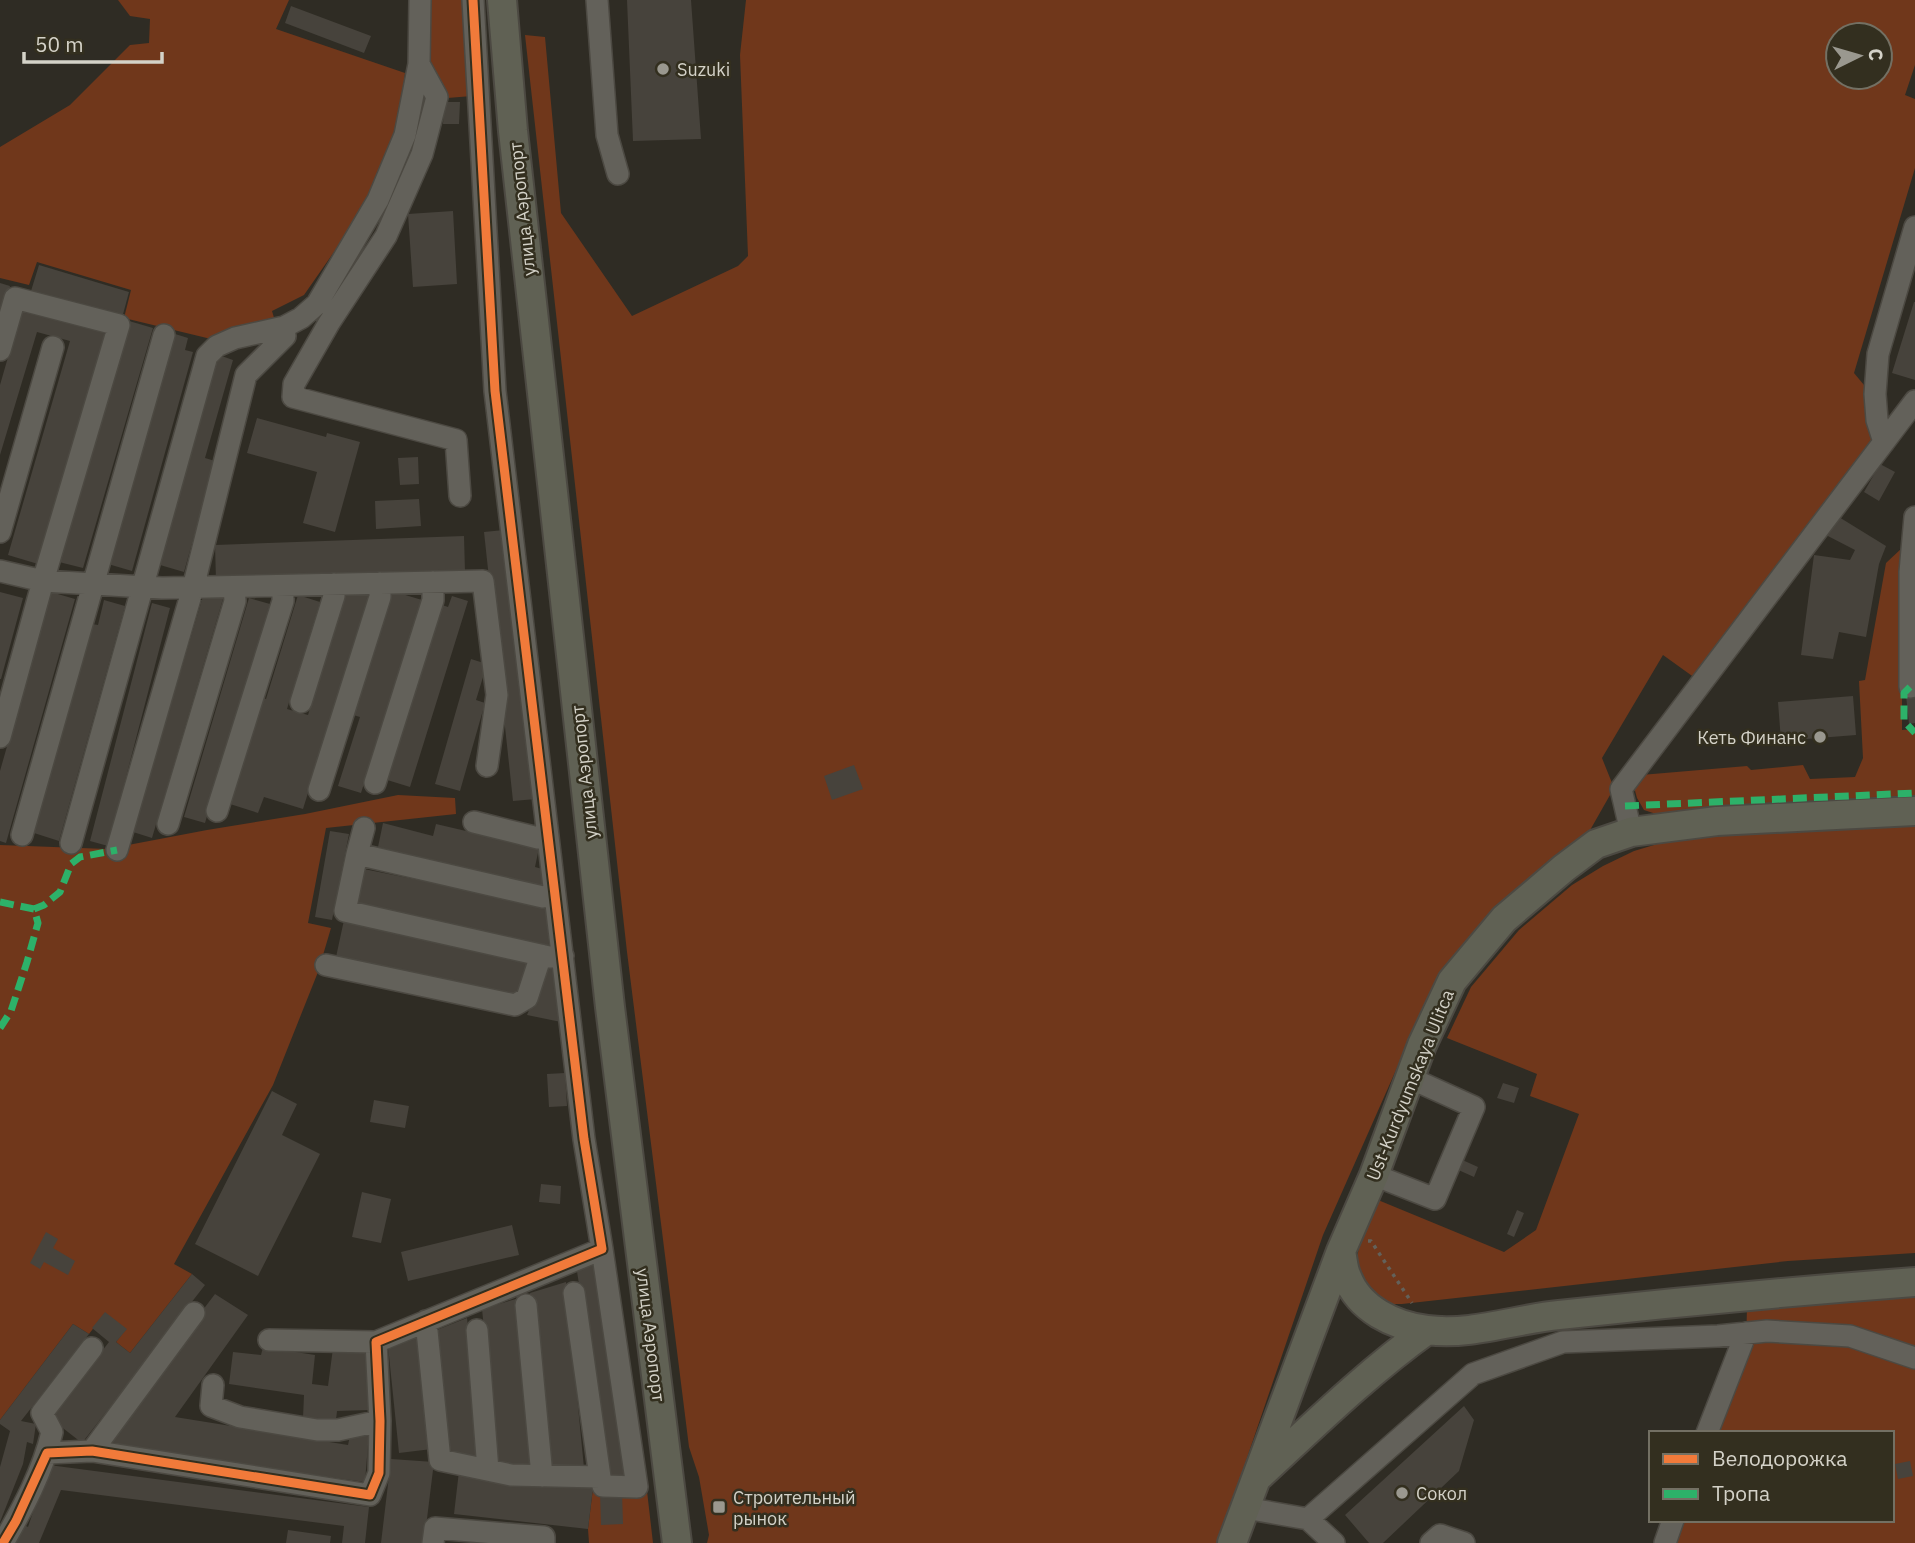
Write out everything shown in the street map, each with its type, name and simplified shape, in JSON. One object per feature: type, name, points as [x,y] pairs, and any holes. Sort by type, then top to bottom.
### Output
[{"type":"main road","name":"улица Аэропорт","points":[[502,0],[513,131],[608,993],[677,1543]]},
{"type":"main road","name":"Ust-Kurdyumskaya Ulitca","points":[[1233,1543],[1255,1480],[1350,1245],[1422,1045],[1452,981],[1504,919],[1596,844],[1631,832],[1717,821],[1915,811]]},
{"type":"main road","points":[[1350,1245],[1346,1277],[1360,1301],[1378,1314],[1427,1330],[1464,1330],[1535,1317],[1737,1296],[1915,1282]]},
{"type":"main road","name":"Ust-Kurdyumskaya Ulitca","points":[[1255,1480],[1399,1350],[1427,1330]]},
{"type":"street","points":[[71,843],[207,356],[217,346],[235,338],[284,327],[301,318],[317,304],[378,200],[405,135],[419,64],[420,0]]},
{"type":"street","points":[[473,0],[495,391],[555,895],[552,956],[602,1249],[637,1487],[603,1486],[600,1477],[574,1293]]},
{"type":"street","points":[[597,0],[607,135],[618,174]]},
{"type":"street","points":[[419,64],[436,97],[422,154],[386,236],[329,323],[294,384],[293,397],[456,440],[460,496]]},
{"type":"street","points":[[1884,442],[1877,419],[1875,394],[1878,354],[1915,227]]},
{"type":"street","points":[[0,350],[15,298],[119,326],[0,737]]},
{"type":"street","points":[[117,850],[194,588],[246,375],[285,336],[284,327]]},
{"type":"street","points":[[22,835],[164,335]]},
{"type":"street","points":[[0,532],[52,347]]},
{"type":"street","points":[[1631,832],[1621,789],[1915,402]]},
{"type":"street","points":[[1915,516],[1910,687],[1915,686]]},
{"type":"street","points":[[0,571],[43,581],[162,588],[484,581],[497,695],[487,766]]},
{"type":"street","points":[[375,783],[433,600],[433,582]]},
{"type":"street","points":[[319,790],[380,597],[380,583]]},
{"type":"street","points":[[301,702],[334,596],[334,584]]},
{"type":"street","points":[[217,811],[283,601],[283,586]]},
{"type":"street","points":[[168,824],[235,601],[234,587]]},
{"type":"street","points":[[474,822],[538,838],[548,836]]},
{"type":"street","points":[[364,828],[345,911],[552,956]]},
{"type":"street","points":[[357,854],[543,897],[555,895]]},
{"type":"street","points":[[326,965],[515,1005],[527,998],[552,956]]},
{"type":"street","points":[[1374,1175],[1435,1199],[1474,1107],[1410,1078]]},
{"type":"street","points":[[270,1339],[376,1342],[602,1249]]},
{"type":"street","points":[[526,1304],[542,1476]]},
{"type":"street","points":[[92,1451],[194,1313]]},
{"type":"street","points":[[426,1321],[440,1461],[511,1475],[600,1477]]},
{"type":"street","points":[[477,1329],[488,1470]]},
{"type":"street","points":[[1308,1519],[1473,1374],[1563,1342],[1718,1336],[1767,1331],[1850,1336],[1915,1358]]},
{"type":"street","points":[[1708,1431],[1746,1334]]},
{"type":"street","points":[[47,1453],[92,1451],[370,1495],[379,1473],[380,1421],[376,1342]]},
{"type":"street","points":[[3,1543],[47,1453],[52,1432],[42,1413],[92,1349]]},
{"type":"street","points":[[213,1385],[211,1406],[240,1417],[327,1430],[380,1421]]},
{"type":"street","points":[[1245,1508],[1308,1519],[1334,1543]]},
{"type":"street","points":[[1665,1543],[1672,1522]]},
{"type":"street","points":[[433,1543],[435,1528],[544,1537],[544,1543]]},
{"type":"street","points":[[1431,1543],[1440,1535],[1464,1543]]},
{"type":"path","points":[[1350,1245],[1371,1241],[1413,1303]]},
{"type":"shaded area","points":[[118,0],[289,0],[276,29],[405,73],[397,135],[373,196],[304,295],[272,311],[275,321],[211,339],[124,318],[131,290],[37,262],[29,285],[0,278],[0,147],[70,105],[130,45],[149,43],[150,19],[130,16]]},
{"type":"shaded area","points":[[431,0],[467,0],[472,96],[423,100]]},
{"type":"shaded area","points":[[746,0],[1915,0],[1915,65],[1905,95],[1915,99],[1915,168],[1854,373],[1869,391],[1872,448],[1695,678],[1663,655],[1602,758],[1614,788],[1589,832],[1557,854],[1497,907],[1442,970],[1323,1235],[1218,1543],[707,1543],[709,1535],[699,1477],[689,1447],[627,952],[525,35],[545,37],[561,213],[632,316],[738,266],[748,256],[740,55]]},
{"type":"shaded area","points":[[1902,548],[1902,730],[1915,729],[1915,799],[1656,814],[1644,810],[1634,787],[1641,775],[1747,766],[1751,770],[1803,765],[1810,779],[1855,777],[1863,758],[1859,681],[1865,680],[1886,563]]},
{"type":"shaded area","points":[[398,795],[455,798],[456,814],[326,828],[308,923],[331,928],[318,972],[273,1085],[174,1264],[192,1274],[130,1353],[116,1342],[126,1329],[105,1313],[89,1334],[73,1324],[0,1420],[0,845],[107,849]]},
{"type":"shaded area","points":[[1915,821],[1915,1253],[1788,1261],[1402,1304],[1386,1304],[1358,1279],[1360,1238],[1378,1200],[1504,1252],[1536,1230],[1579,1114],[1530,1096],[1537,1074],[1447,1038],[1471,987],[1519,930],[1572,885],[1634,851],[1674,839],[1724,833]]},
{"type":"shaded area","points":[[1915,1296],[1915,1543],[1674,1543],[1681,1522],[1894,1522],[1894,1431],[1714,1431],[1746,1347],[1747,1306]]},
{"type":"shaded area","points":[[593,1488],[647,1491],[653,1543],[589,1543]]},
{"type":"building","name":"Suzuki","points":[[627,0],[691,0],[701,139],[633,141]]},
{"type":"building","points":[[291,6],[371,36],[364,53],[285,23]]},
{"type":"building","points":[[444,102],[460,102],[459,124],[443,124]]},
{"type":"building","points":[[453,211],[457,284],[413,287],[408,214]]},
{"type":"building","points":[[39,265],[129,292],[122,318],[31,291]]},
{"type":"building","points":[[0,283],[10,286],[1,318],[0,317]]},
{"type":"building","points":[[1915,302],[1915,380],[1892,373]]},
{"type":"building","points":[[23,305],[106,330],[38,564],[8,555],[70,341],[37,332],[0,455],[0,385]]},
{"type":"building","points":[[129,321],[153,328],[83,568],[59,562]]},
{"type":"building","points":[[172,333],[188,338],[185,350],[193,352],[132,571],[108,564]]},
{"type":"building","points":[[216,354],[233,360],[205,458],[215,461],[184,572],[160,565],[188,463],[185,462]]},
{"type":"building","points":[[257,418],[326,437],[327,433],[360,442],[335,532],[303,523],[317,472],[247,453]]},
{"type":"building","points":[[418,457],[419,484],[400,485],[398,458]]},
{"type":"building","points":[[1880,464],[1895,472],[1879,501],[1864,492]]},
{"type":"building","points":[[419,499],[421,526],[376,529],[375,501]]},
{"type":"building","points":[[1834,514],[1886,546],[1879,564],[1866,637],[1839,632],[1833,659],[1801,655],[1814,555],[1850,560],[1855,550],[1824,534]]},
{"type":"building","points":[[504,530],[536,799],[513,801],[484,532]]},
{"type":"building","points":[[464,536],[465,572],[216,581],[215,545]]},
{"type":"building","points":[[347,589],[369,596],[303,809],[264,797],[258,813],[230,804],[298,595],[320,602],[287,709],[308,715]]},
{"type":"building","points":[[392,591],[422,600],[361,793],[338,786],[360,717],[353,715]]},
{"type":"building","points":[[0,592],[23,598],[1,679],[0,679]]},
{"type":"building","points":[[51,592],[75,599],[6,843],[0,841],[0,771]]},
{"type":"building","points":[[204,593],[223,599],[152,838],[133,832]]},
{"type":"building","points":[[452,596],[468,601],[410,787],[384,779],[389,763],[392,764],[442,605],[448,607]]},
{"type":"building","points":[[249,598],[270,604],[205,823],[184,817]]},
{"type":"building","points":[[104,600],[125,606],[59,841],[34,833],[92,624],[98,625]]},
{"type":"building","points":[[152,603],[170,608],[108,846],[90,841]]},
{"type":"building","points":[[471,659],[487,664],[476,700],[485,703],[460,791],[435,784]]},
{"type":"building","points":[[1915,693],[1915,723],[1909,724],[1906,695]]},
{"type":"building","points":[[1853,696],[1856,735],[1781,741],[1778,702]]},
{"type":"building","points":[[854,765],[863,789],[832,800],[824,776]]},
{"type":"building","points":[[383,823],[433,836],[436,824],[539,848],[535,867],[546,870],[542,886],[378,847]]},
{"type":"building","points":[[330,831],[349,834],[332,920],[315,917]]},
{"type":"building","points":[[364,869],[547,906],[549,946],[358,905]]},
{"type":"building","points":[[344,920],[531,962],[522,995],[336,957]]},
{"type":"building","points":[[547,967],[554,967],[561,1022],[527,1015]]},
{"type":"building","points":[[565,1073],[567,1106],[549,1107],[547,1074]]},
{"type":"building","points":[[1503,1083],[1519,1088],[1514,1103],[1497,1098]]},
{"type":"building","points":[[272,1091],[297,1104],[282,1135],[320,1154],[258,1276],[195,1244]]},
{"type":"building","points":[[374,1100],[409,1106],[405,1128],[370,1122]]},
{"type":"building","points":[[1458,1158],[1478,1167],[1474,1177],[1454,1168]]},
{"type":"building","points":[[541,1184],[561,1186],[560,1204],[539,1202]]},
{"type":"building","points":[[362,1192],[391,1199],[381,1243],[352,1237]]},
{"type":"building","points":[[1517,1210],[1524,1213],[1514,1237],[1507,1234]]},
{"type":"building","points":[[512,1225],[519,1255],[408,1281],[401,1252]]},
{"type":"building","points":[[46,1232],[58,1239],[53,1248],[75,1261],[68,1275],[44,1262],[40,1269],[30,1263]]},
{"type":"building","points":[[594,1263],[629,1480],[610,1483],[576,1265]]},
{"type":"building","points":[[192,1274],[205,1285],[82,1443],[50,1418],[109,1342],[92,1328],[105,1312],[127,1329],[116,1342],[130,1353]]},
{"type":"building","points":[[566,1282],[584,1468],[548,1472],[530,1293]]},
{"type":"building","points":[[215,1294],[248,1315],[175,1417],[348,1445],[351,1431],[369,1432],[365,1482],[111,1446],[114,1427]]},
{"type":"building","points":[[516,1299],[533,1468],[498,1467],[482,1309]]},
{"type":"building","points":[[467,1318],[482,1459],[446,1457],[434,1331]]},
{"type":"building","points":[[73,1324],[89,1334],[21,1421],[36,1424],[33,1444],[27,1442],[23,1464],[0,1522],[0,1467],[10,1431],[0,1424],[0,1420]]},
{"type":"building","points":[[420,1334],[432,1449],[399,1453],[388,1346]]},
{"type":"building","points":[[263,1347],[315,1355],[312,1384],[328,1386],[333,1348],[367,1348],[370,1410],[337,1411],[336,1420],[303,1418],[304,1395],[229,1384],[233,1352],[261,1355]]},
{"type":"building","name":"Сокол","points":[[1464,1406],[1474,1420],[1459,1471],[1383,1543],[1369,1543],[1345,1515]]},
{"type":"building","points":[[391,1459],[434,1462],[424,1543],[381,1543]]},
{"type":"building","points":[[1910,1461],[1913,1476],[1898,1479],[1895,1464]]},
{"type":"building","points":[[49,1465],[369,1507],[365,1543],[342,1543],[344,1526],[61,1490],[39,1543],[14,1543],[24,1525],[28,1527]]},
{"type":"building","points":[[459,1471],[593,1488],[588,1529],[454,1514]]},
{"type":"building","points":[[622,1492],[623,1524],[601,1525],[600,1493]]},
{"type":"building","points":[[288,1530],[331,1536],[330,1543],[286,1543]]},
{"type":"marked path","points":[[1910,687],[1904,693],[1904,721],[1915,733]]},
{"type":"marked path","points":[[1625,806],[1915,793]]},
{"type":"marked path","points":[[0,1028],[11,1011],[27,962],[38,923],[34,909],[44,905],[60,892],[71,864],[80,857],[117,850]]},
{"type":"marked path","points":[[0,902],[34,909]]},
{"type":"cycle path","points":[[3,1543],[47,1453],[92,1451],[370,1495],[379,1473],[380,1421],[376,1342],[602,1249],[584,1139],[495,391],[473,0]]},
{"type":"place","name":"Suzuki","points":[[663,69]]},
{"type":"place","name":"Кеть Финанс","points":[[1820,737]]},
{"type":"place","name":"Сокол","points":[[1402,1493]]},
{"type":"place","name":"Строительный рынок","points":[[719,1507]]}]
